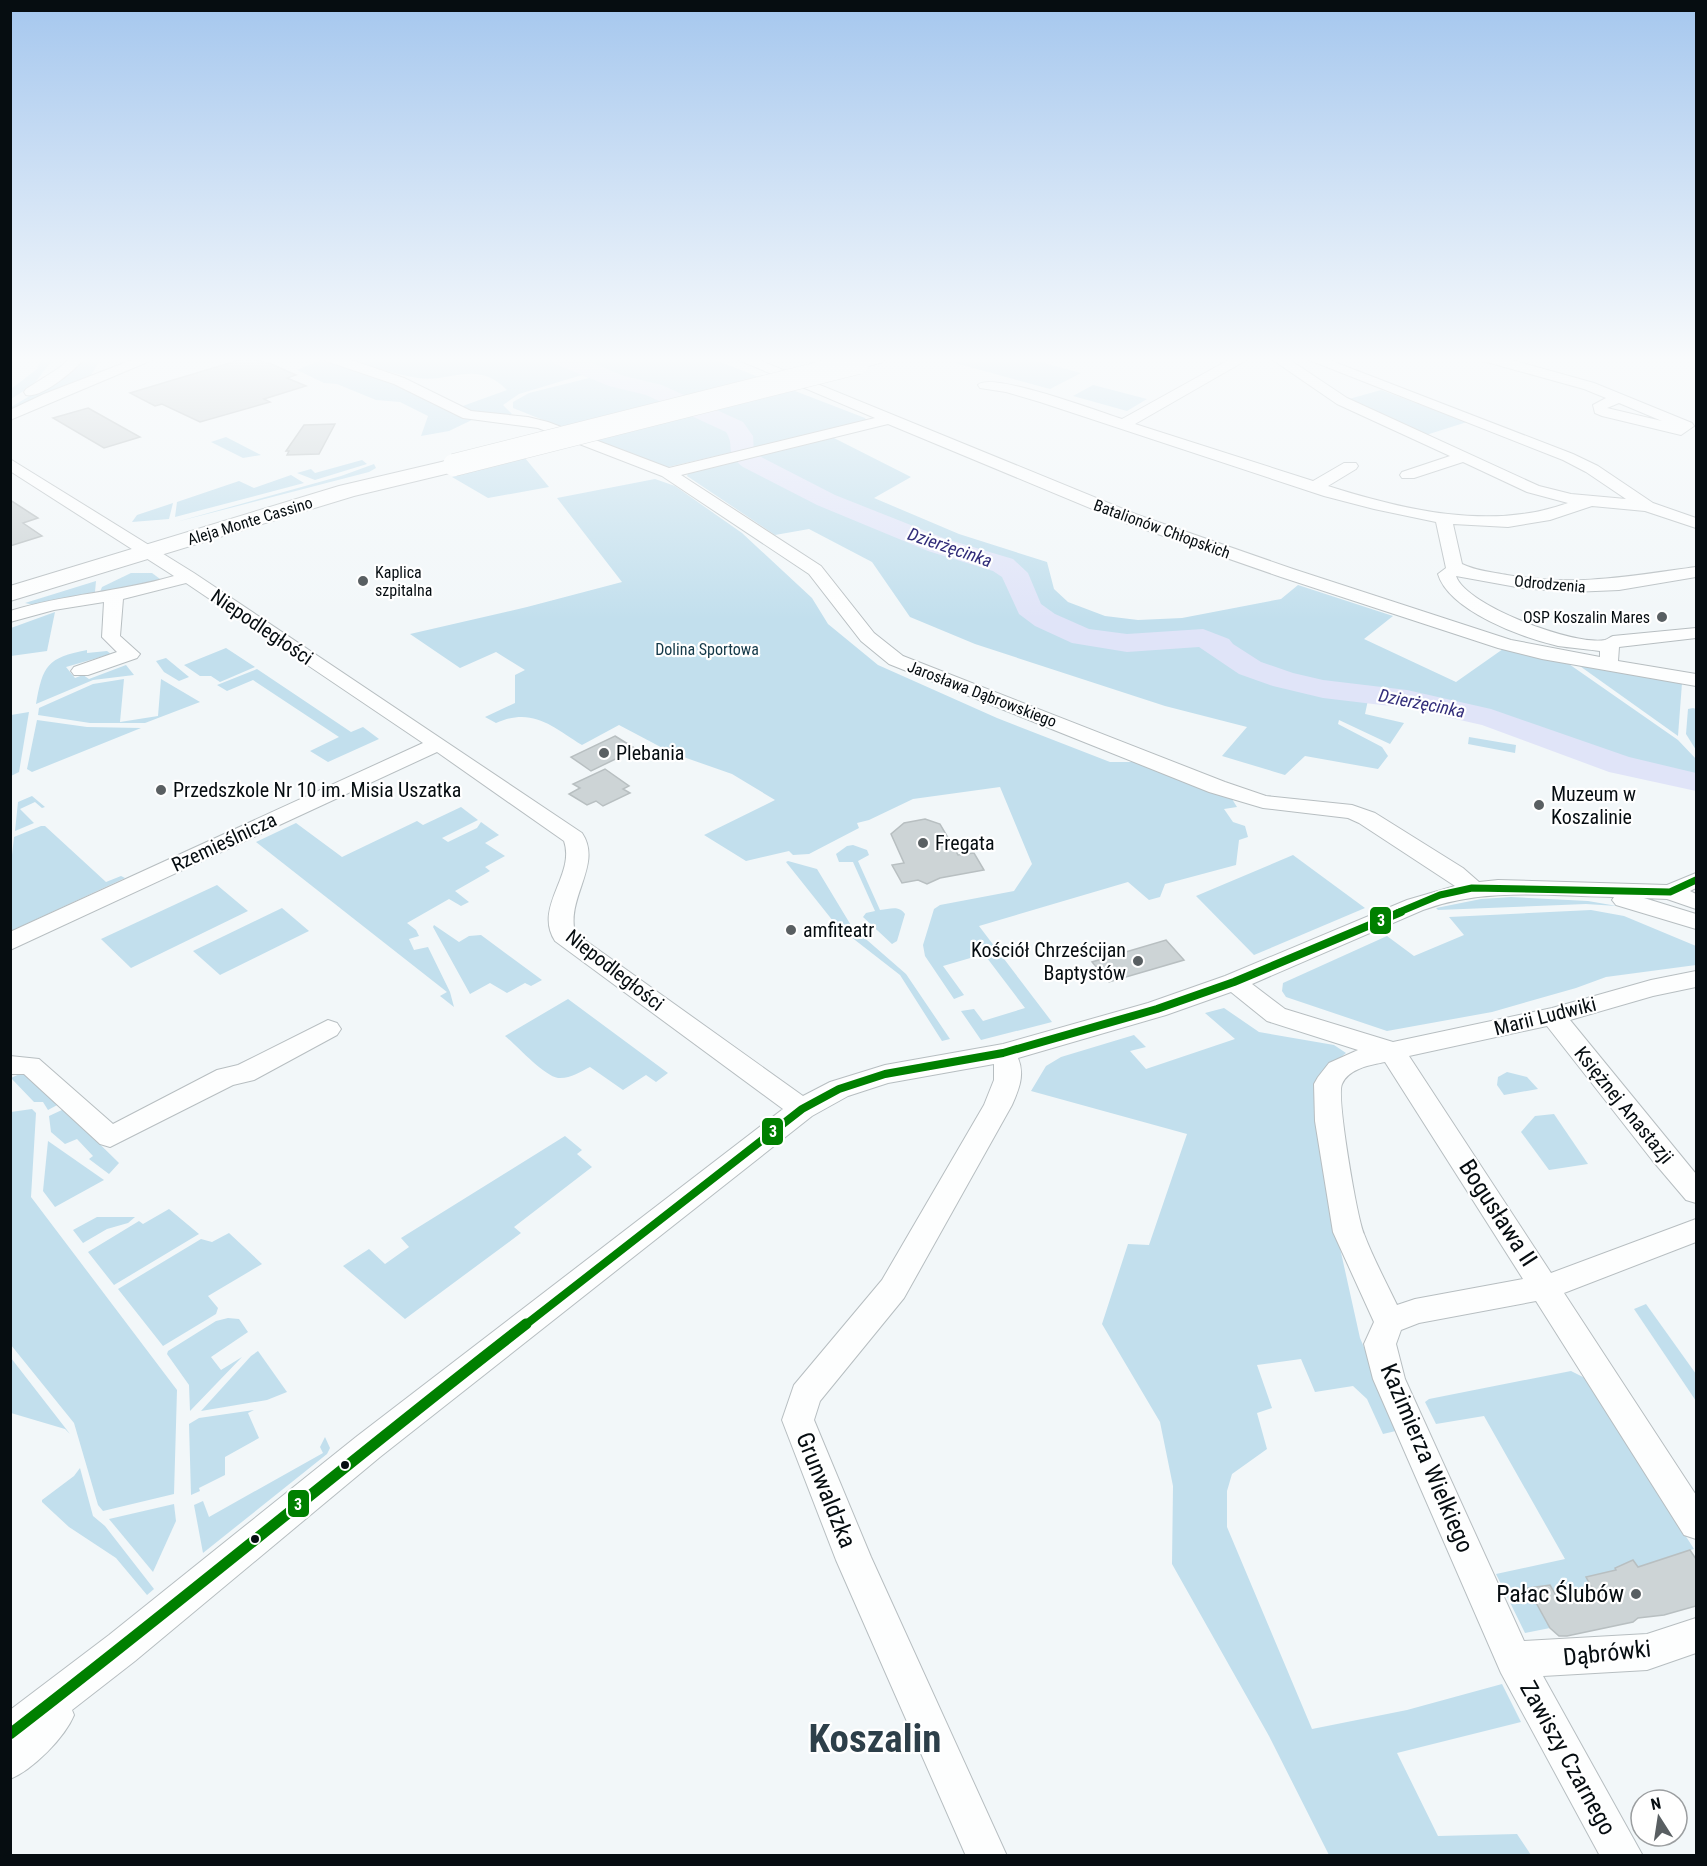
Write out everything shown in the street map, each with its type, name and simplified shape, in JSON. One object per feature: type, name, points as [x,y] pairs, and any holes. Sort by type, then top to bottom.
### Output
[{"type":"street","name":"Aleja Monte Cassino","points":[[140,548],[513,445]]},
{"type":"street","name":"Jarosława Dąbrowskiego","points":[[595,445],[668,473],[815,570],[832,586],[863,633],[876,646],[896,660],[1217,787],[1263,802],[1352,812],[1367,818],[1455,873],[1472,888]]},
{"type":"street","points":[[668,473],[779,445]]},
{"type":"street","name":"Batalionów Chłopskich","points":[[953,445],[1132,519],[1296,576],[1505,644],[1542,653],[1696,680]]},
{"type":"street","points":[[1185,445],[1384,508],[1443,518],[1492,521],[1536,518],[1568,511],[1590,501]]},
{"type":"street","points":[[1434,445],[1542,492],[1590,501],[1647,506],[1696,523]]},
{"type":"street","points":[[1537,445],[1592,469],[1647,506]]},
{"type":"street","points":[[1408,475],[1461,458]]},
{"type":"street","name":"Niepodległości","points":[[10,464],[188,577],[574,838],[579,851],[560,914],[560,926],[564,936],[802,1109]]},
{"type":"street","points":[[1315,487],[1350,466]]},
{"type":"street","points":[[1443,518],[1452,562],[1458,569],[1447,574],[1446,579],[1454,591],[1463,598],[1539,634],[1610,652]]},
{"type":"street","points":[[10,580],[140,548]]},
{"type":"street","points":[[10,594],[140,548]]},
{"type":"street","name":"Odrodzenia","points":[[1458,569],[1521,584],[1578,589],[1647,581],[1696,572]]},
{"type":"street","points":[[10,617],[62,602],[163,586],[188,577]]},
{"type":"street","points":[[81,671],[130,654],[111,637],[114,593]]},
{"type":"street","name":"Batalionów Chłopskich","points":[[1610,652],[1613,642],[1622,639],[1696,633]]},
{"type":"street","name":"Batalionów Chłopskich","points":[[1490,638],[1610,652],[1696,674]]},
{"type":"street","name":"Rzemieślnicza","points":[[10,942],[438,744]]},
{"type":"street","points":[[10,1734],[122,1648],[369,1447],[802,1109],[839,1089],[885,1074],[988,1056],[1157,1009],[1234,982],[1440,895],[1472,888],[1498,886],[1670,892],[1696,880]]},
{"type":"street","points":[[1581,889],[1694,914]]},
{"type":"street","points":[[1670,892],[1694,914]]},
{"type":"street","name":"Marii Ludwiki","points":[[1392,1051],[1553,1016],[1651,988],[1696,979]]},
{"type":"street","points":[[1234,982],[1276,1015],[1392,1051]]},
{"type":"street","name":"Księżnej Anastazji","points":[[1553,1016],[1696,1192]]},
{"type":"street","points":[[10,1065],[30,1065],[110,1137],[226,1077],[245,1073],[328,1029]]},
{"type":"street","points":[[1392,1051],[1356,1059],[1338,1069],[1327,1084],[1329,1121],[1348,1232],[1389,1322],[1415,1311],[1546,1287],[1696,1230]]},
{"type":"street","name":"Bogusława II","points":[[1392,1051],[1546,1287],[1696,1524]]},
{"type":"street","name":"Grunwaldzka","points":[[987,1856],[854,1560],[798,1420],[805,1395],[893,1289],[998,1105],[1010,1073],[1008,1062],[988,1056]]},
{"type":"street","name":"Kazimierza Wielkiego","points":[[1389,1322],[1380,1344],[1389,1379],[1515,1660]]},
{"type":"street","name":"Dąbrówki","points":[[1515,1660],[1647,1652],[1696,1635]]},
{"type":"street","points":[[10,1760],[122,1648]]},
{"type":"street","name":"Zawiszy Czarnego","points":[[1515,1660],[1590,1801],[1623,1856]]},
{"type":"green space","points":[[217,445],[242,445],[261,455],[243,458]]},
{"type":"green space","points":[[606,445],[763,445],[668,467],[661,467]]},
{"type":"green space","points":[[800,445],[848,445],[911,477],[874,498],[959,534],[1047,562],[1054,589],[1068,602],[1105,616],[1138,620],[1182,618],[1281,599],[1298,585],[1393,616],[1364,639],[1456,682],[1503,649],[1566,662],[1678,740],[1696,759],[1696,778],[1687,786],[1470,712],[1422,700],[1348,693],[1346,697],[1368,700],[1365,714],[1404,723],[1390,744],[1339,720],[1338,724],[1382,747],[1388,756],[1378,769],[1305,756],[1285,775],[1222,756],[1247,727],[1165,706],[975,644],[910,617],[872,562],[809,529],[775,535],[687,476],[688,473]]},
{"type":"green space","points":[[525,458],[549,487],[488,498],[452,477]]},
{"type":"green space","points":[[362,460],[367,464],[315,480],[297,473],[311,469],[315,473]]},
{"type":"green space","points":[[374,464],[376,468],[369,472],[176,522],[341,476]]},
{"type":"green space","points":[[291,475],[304,483],[175,517],[177,502],[239,481],[254,488]]},
{"type":"green space","name":"Dolina Sportowa","points":[[655,479],[675,486],[742,533],[812,598],[828,624],[878,665],[997,718],[1110,762],[1135,762],[1232,799],[1237,807],[1224,809],[1233,822],[1245,826],[1248,837],[1239,840],[1236,865],[1165,884],[1160,897],[1149,900],[1128,882],[979,926],[1052,1022],[981,1040],[961,1011],[974,1009],[983,1021],[1025,1008],[984,954],[943,966],[964,995],[954,999],[925,956],[923,945],[934,909],[940,905],[1014,891],[1032,864],[1000,787],[913,799],[869,820],[857,823],[859,828],[809,854],[793,855],[789,851],[746,861],[704,835],[775,800],[732,774],[672,753],[619,725],[582,745],[551,725],[531,718],[521,717],[496,723],[485,717],[515,703],[515,675],[525,670],[496,652],[460,668],[410,634],[622,582],[557,498]]},
{"type":"green space","points":[[173,503],[169,519],[132,522],[137,515]]},
{"type":"green space","points":[[131,573],[152,573],[164,582],[100,592],[102,587]]},
{"type":"green space","points":[[96,581],[95,592],[34,605],[25,603]]},
{"type":"green space","points":[[55,612],[47,651],[11,656],[11,628]]},
{"type":"green space","points":[[226,648],[255,667],[220,682],[211,676],[200,676],[184,665]]},
{"type":"green space","points":[[87,650],[87,653],[107,651],[111,654],[66,667],[75,678],[83,675],[89,679],[126,665],[134,675],[93,680],[36,704],[41,680],[49,665],[63,656]]},
{"type":"green space","points":[[166,658],[189,677],[179,681],[164,672],[156,661]]},
{"type":"green space","points":[[1577,664],[1682,683],[1678,736]]},
{"type":"green space","points":[[257,669],[351,732],[363,727],[379,739],[328,762],[310,751],[339,737],[253,680],[227,691],[217,685]]},
{"type":"green space","points":[[124,679],[120,722],[158,716],[161,679],[200,702],[145,723],[90,723],[38,715],[39,708],[93,684]]},
{"type":"green space","points":[[1688,709],[1696,709],[1696,750],[1686,734]]},
{"type":"green space","points":[[29,712],[19,772],[11,776],[11,715]]},
{"type":"green space","points":[[37,720],[87,727],[141,728],[32,772],[27,769]]},
{"type":"green space","points":[[1469,737],[1516,745],[1515,753],[1468,744]]},
{"type":"green space","points":[[32,796],[45,807],[42,808],[35,802],[20,809],[34,823],[15,831],[18,802]]},
{"type":"green space","points":[[461,807],[478,820],[442,838],[448,842],[477,828],[481,822],[499,835],[485,843],[505,856],[485,867],[490,871],[455,891],[469,902],[461,906],[449,899],[407,923],[416,930],[419,936],[409,939],[414,950],[428,947],[450,992],[454,1007],[440,996],[447,992],[256,842],[296,823],[342,857],[417,821],[423,825]]},
{"type":"green space","points":[[45,826],[106,882],[121,876],[125,878],[11,931],[10,873],[14,837]]},
{"type":"green space","points":[[853,845],[867,850],[869,855],[858,861],[880,910],[891,908],[903,911],[905,914],[897,941],[892,944],[863,917],[866,913],[875,911],[853,862],[839,862],[836,854],[847,846]]},
{"type":"green space","points":[[1293,855],[1365,908],[1254,955],[1196,896]]},
{"type":"green space","points":[[786,862],[817,869],[852,927],[906,974],[950,1039],[942,1041],[900,975],[837,926]]},
{"type":"green space","points":[[217,885],[248,911],[131,968],[101,939]]},
{"type":"green space","points":[[1511,897],[1588,901],[1617,906],[1586,904],[1438,910],[1436,908],[1481,899]]},
{"type":"green space","points":[[282,908],[309,931],[220,975],[193,951]]},
{"type":"green space","points":[[1591,910],[1624,916],[1696,946],[1696,965],[1606,977],[1492,1012],[1387,1031],[1286,997],[1282,991],[1283,983],[1387,936],[1414,956],[1464,935],[1449,917]]},
{"type":"green space","points":[[434,925],[459,942],[469,936],[481,935],[542,980],[531,986],[525,983],[507,993],[490,983],[470,994],[433,927]]},
{"type":"green space","points":[[568,999],[668,1073],[656,1082],[646,1075],[623,1090],[590,1067],[571,1076],[558,1078],[538,1066],[505,1036]]},
{"type":"green space","points":[[1224,1008],[1259,1032],[1334,1045],[1346,1053],[1321,1074],[1328,1194],[1360,1338],[1400,1430],[1383,1434],[1367,1399],[1353,1386],[1315,1392],[1301,1359],[1257,1365],[1272,1408],[1257,1413],[1267,1449],[1232,1474],[1227,1491],[1227,1527],[1312,1729],[1407,1710],[1502,1684],[1521,1722],[1397,1753],[1438,1836],[1517,1834],[1531,1855],[1329,1855],[1269,1736],[1172,1564],[1173,1486],[1160,1422],[1102,1324],[1128,1244],[1149,1245],[1187,1134],[1031,1091],[1046,1066],[1061,1057],[1134,1035],[1146,1047],[1130,1051],[1146,1069],[1235,1039],[1205,1013]]},
{"type":"green space","points":[[26,1071],[61,1103],[48,1110],[43,1102],[34,1102],[11,1078]]},
{"type":"green space","points":[[1507,1072],[1527,1077],[1538,1089],[1504,1095],[1497,1085],[1498,1077]]},
{"type":"green space","points":[[32,1109],[36,1113],[31,1197],[177,1390],[174,1494],[103,1511],[98,1505],[74,1423],[11,1345],[11,1112]]},
{"type":"green space","points":[[64,1109],[119,1163],[109,1174],[89,1159],[93,1156],[77,1139],[65,1144],[51,1132],[49,1116]]},
{"type":"green space","points":[[1554,1114],[1588,1164],[1549,1170],[1521,1132],[1535,1116]]},
{"type":"green space","points":[[565,1136],[582,1150],[577,1154],[592,1167],[514,1227],[521,1233],[405,1319],[343,1266],[369,1249],[385,1264],[409,1247],[401,1238]]},
{"type":"green space","points":[[48,1141],[104,1180],[55,1207],[43,1191]]},
{"type":"green space","points":[[169,1209],[199,1234],[114,1285],[88,1252],[139,1221],[143,1224]]},
{"type":"green space","points":[[97,1217],[135,1217],[128,1223],[107,1229],[83,1243],[73,1230]]},
{"type":"green space","points":[[229,1233],[262,1264],[208,1296],[218,1308],[216,1314],[163,1346],[118,1289],[201,1239],[212,1242]]},
{"type":"green space","points":[[1646,1304],[1696,1374],[1696,1401],[1634,1309]]},
{"type":"green space","points":[[228,1318],[239,1319],[248,1332],[211,1357],[221,1370],[242,1357],[190,1411],[189,1385],[167,1354],[168,1351],[216,1321]]},
{"type":"green space","points":[[258,1351],[287,1392],[267,1400],[201,1411],[251,1356]]},
{"type":"green space","points":[[11,1358],[70,1434],[65,1429],[11,1413]]},
{"type":"green space","points":[[1571,1371],[1585,1378],[1694,1549],[1638,1567],[1586,1577],[1593,1590],[1557,1597],[1550,1585],[1529,1588],[1550,1628],[1525,1633],[1496,1574],[1565,1559],[1484,1416],[1436,1424],[1425,1402],[1429,1399]]},
{"type":"green space","points":[[254,1410],[248,1413],[259,1438],[225,1457],[225,1475],[199,1488],[200,1491],[191,1495],[189,1424],[199,1418]]},
{"type":"green space","points":[[325,1437],[330,1448],[327,1454],[203,1553],[194,1505],[203,1501],[209,1517],[323,1453],[320,1447]]},
{"type":"green space","points":[[80,1468],[93,1516],[105,1526],[154,1589],[147,1595],[116,1558],[69,1527],[42,1502],[74,1476]]},
{"type":"green space","points":[[174,1504],[176,1521],[153,1572],[109,1519]]},
{"type":"shaded area","points":[[1558,742],[1614,757],[1621,765],[1614,768],[1597,765]]},
{"type":"building","points":[[290,445],[324,445],[319,454],[287,455],[289,451],[286,451]]},
{"type":"building","points":[[10,500],[38,518],[23,523],[42,536],[10,546]]},
{"type":"building","name":"Plebania","points":[[615,736],[636,749],[591,771],[571,757]]},
{"type":"building","points":[[605,769],[629,786],[623,789],[630,793],[603,806],[596,801],[587,805],[569,794],[580,788],[573,784]]},
{"type":"building","name":"Fregata","points":[[925,819],[940,824],[958,855],[974,853],[984,870],[940,878],[927,884],[918,880],[902,883],[892,865],[904,863],[891,834],[904,823]]},
{"type":"building","name":"Kościół Chrześcijan Baptystów","points":[[1166,940],[1184,960],[1109,982],[1092,962]]},
{"type":"building","name":"Pałac Ślubów","points":[[1690,1550],[1696,1559],[1696,1606],[1664,1615],[1638,1618],[1633,1622],[1559,1636],[1550,1628],[1528,1588],[1550,1585],[1557,1597],[1593,1590],[1586,1577],[1616,1570],[1615,1568],[1633,1560],[1638,1567]]},
{"type":"waterway","name":"Dzierżęcinka","points":[[742,445],[742,454],[752,462],[826,500],[937,545],[1003,565],[1014,573],[1029,608],[1045,620],[1082,637],[1127,643],[1203,638],[1219,645],[1222,650],[1250,668],[1284,680],[1323,689],[1407,699],[1491,718],[1621,765],[1693,782]]},
{"type":"transit line","name":"3","points":[[10,1734],[122,1648],[368,1447],[802,1109],[839,1089],[885,1074],[1003,1053],[1157,1009],[1234,982],[1440,895],[1472,888],[1498,887],[1670,892],[1696,880]]},
{"type":"place","name":"Kaplica szpitalna","points":[[363,581]]},
{"type":"place","name":"OSP Koszalin Mares","points":[[1662,617]]},
{"type":"place","name":"Plebania","points":[[604,753]]},
{"type":"place","name":"Przedszkole Nr 10 im. Misia Uszatka","points":[[161,790]]},
{"type":"place","name":"Muzeum w Koszalinie","points":[[1539,805]]},
{"type":"place","name":"Fregata","points":[[923,843]]},
{"type":"place","name":"amfiteatr","points":[[791,930]]},
{"type":"place","name":"Kościół Chrześcijan Baptystów","points":[[1138,961]]},
{"type":"place","name":"Pałac Ślubów","points":[[1636,1594]]},
{"type":"district","name":"Koszalin","points":[[875,1739]]}]
